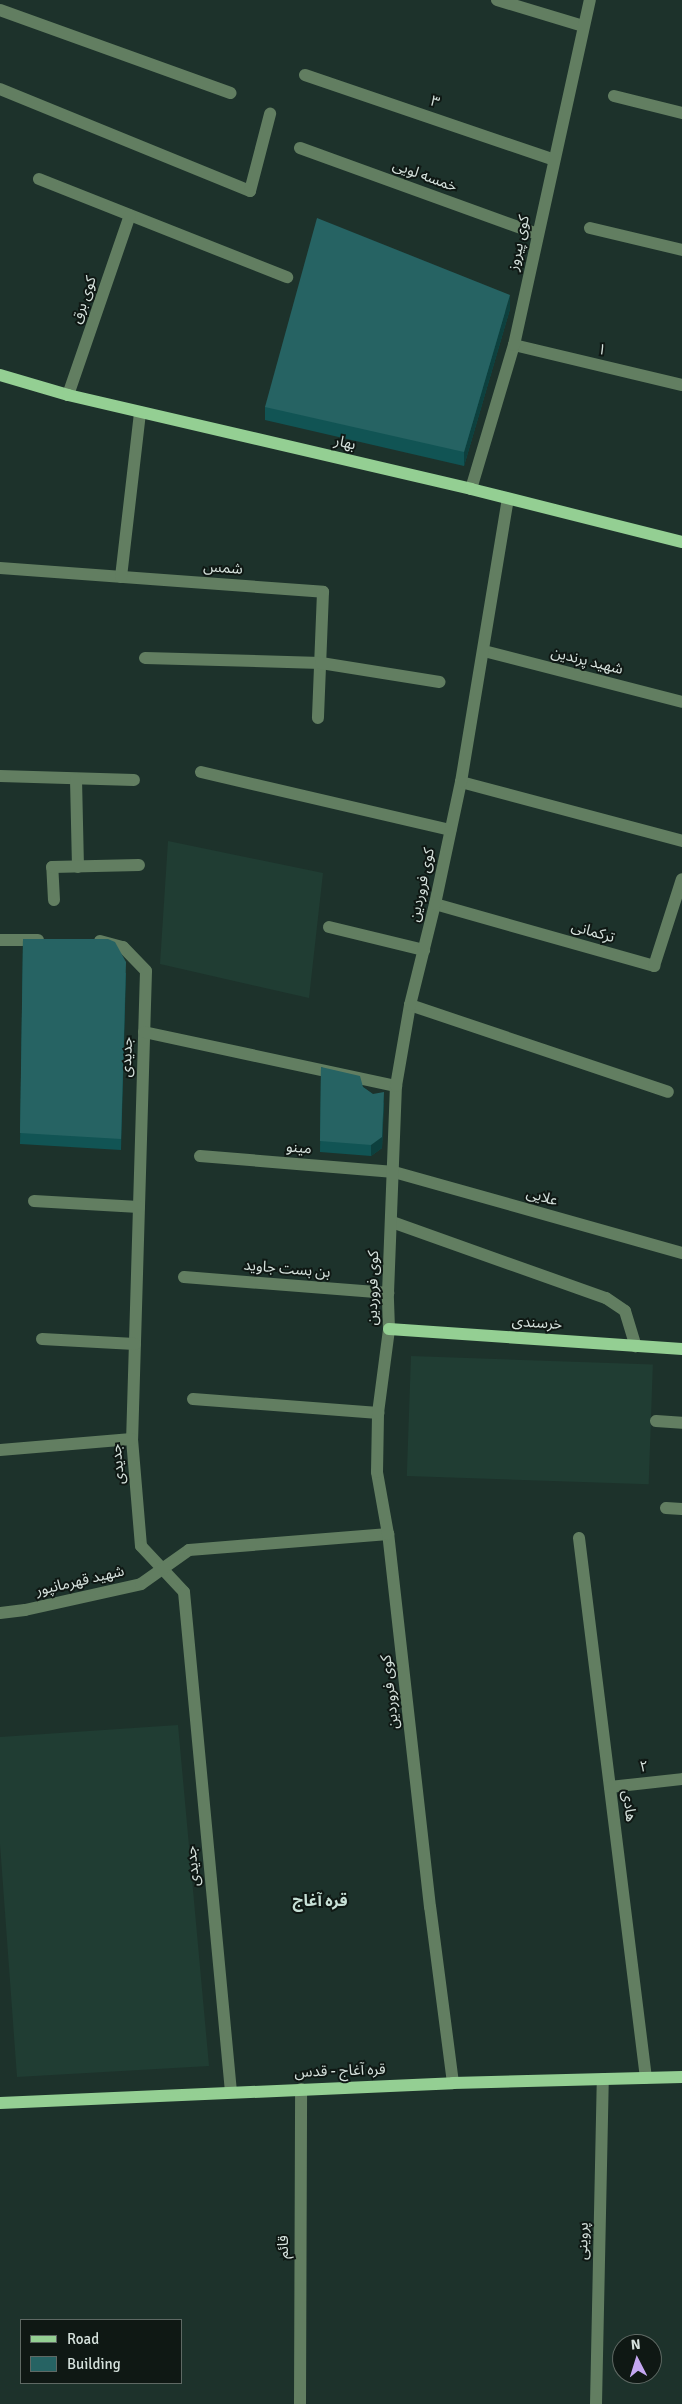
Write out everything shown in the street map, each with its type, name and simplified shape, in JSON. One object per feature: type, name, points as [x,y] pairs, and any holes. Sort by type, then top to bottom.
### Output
[{"type":"main road","name":"بهار","points":[[0,375],[68,395],[471,489],[682,542]]},
{"type":"main road","name":"خرسندی","points":[[389,1329],[682,1349]]},
{"type":"main road","name":"قره آغاج - قدس","points":[[0,2103],[453,2083],[682,2077]]},
{"type":"street","points":[[496,0],[583,26]]},
{"type":"street","name":"کوی پیروز","points":[[471,489],[514,345],[590,0]]},
{"type":"street","points":[[0,10],[231,93]]},
{"type":"street","name":"۳","points":[[305,76],[554,160]]},
{"type":"street","points":[[0,89],[250,191],[270,114]]},
{"type":"street","points":[[614,96],[682,113]]},
{"type":"street","name":"خمسه لویی","points":[[300,148],[538,234]]},
{"type":"street","points":[[39,179],[287,277]]},
{"type":"street","name":"کوی برق","points":[[68,395],[130,215]]},
{"type":"street","points":[[590,228],[682,250]]},
{"type":"street","name":"۱","points":[[514,345],[682,385]]},
{"type":"street","points":[[121,577],[140,412]]},
{"type":"street","name":"کوی فروردین","points":[[453,2083],[430,1907],[388,1534],[377,1472],[378,1413],[389,1329],[388,1294],[396,1086],[410,1005],[435,904],[460,782],[484,651],[508,499]]},
{"type":"street","name":"شمس","points":[[0,568],[323,592],[321,663]]},
{"type":"street","name":"شهید پرندین","points":[[484,651],[682,702]]},
{"type":"street","points":[[145,658],[321,663],[439,682]]},
{"type":"street","points":[[318,718],[321,663]]},
{"type":"street","points":[[201,772],[450,830]]},
{"type":"street","points":[[0,776],[134,780]]},
{"type":"street","points":[[76,779],[78,867]]},
{"type":"street","points":[[460,782],[682,841]]},
{"type":"street","points":[[54,900],[52,867],[138,866]]},
{"type":"street","name":"ترکمانی","points":[[435,904],[654,966],[682,880]]},
{"type":"street","points":[[329,927],[424,950]]},
{"type":"street","points":[[0,940],[55,940]]},
{"type":"street","name":"جدیدی","points":[[90,941],[107,941],[123,947],[146,971],[132,1439],[141,1546],[184,1592],[231,2092]]},
{"type":"street","points":[[410,1005],[668,1092]]},
{"type":"street","points":[[144,1032],[396,1086]]},
{"type":"street","name":"مینو","points":[[200,1156],[394,1172]]},
{"type":"street","name":"علایی","points":[[394,1172],[682,1253]]},
{"type":"street","points":[[34,1201],[138,1207]]},
{"type":"street","points":[[392,1222],[606,1298],[625,1311],[636,1346]]},
{"type":"street","name":"بن بست جاوید","points":[[184,1277],[388,1294]]},
{"type":"street","points":[[42,1339],[134,1344]]},
{"type":"street","points":[[194,1399],[378,1413]]},
{"type":"street","points":[[656,1421],[682,1423]]},
{"type":"street","points":[[0,1450],[132,1439]]},
{"type":"street","points":[[666,1508],[682,1509]]},
{"type":"street","name":"شهید قهرمانپور","points":[[0,1613],[25,1610],[141,1584],[189,1550],[388,1534]]},
{"type":"street","name":"هادی","points":[[579,1538],[646,2078]]},
{"type":"street","name":"۲","points":[[610,1787],[682,1778]]},
{"type":"street","name":"پروینی","points":[[596,2404],[603,2079]]},
{"type":"street","name":"قائم","points":[[300,2404],[301,2089]]},
{"type":"shaded area","points":[[168,841],[323,873],[309,998],[160,964]]},
{"type":"shaded area","points":[[411,1356],[653,1364],[649,1484],[407,1476]]},
{"type":"shaded area","points":[[178,1725],[209,2066],[17,2077],[0,1844],[0,1737]]},
{"type":"building","points":[[317,218],[510,295],[464,452],[265,407]]},
{"type":"building","points":[[23,939],[108,939],[115,942],[126,962],[121,1139],[20,1133]]},
{"type":"building","points":[[321,1067],[360,1076],[363,1087],[373,1094],[384,1092],[382,1137],[371,1145],[320,1141]]},
{"type":"district","name":"قره آغاج","points":[[320,1901]]}]
